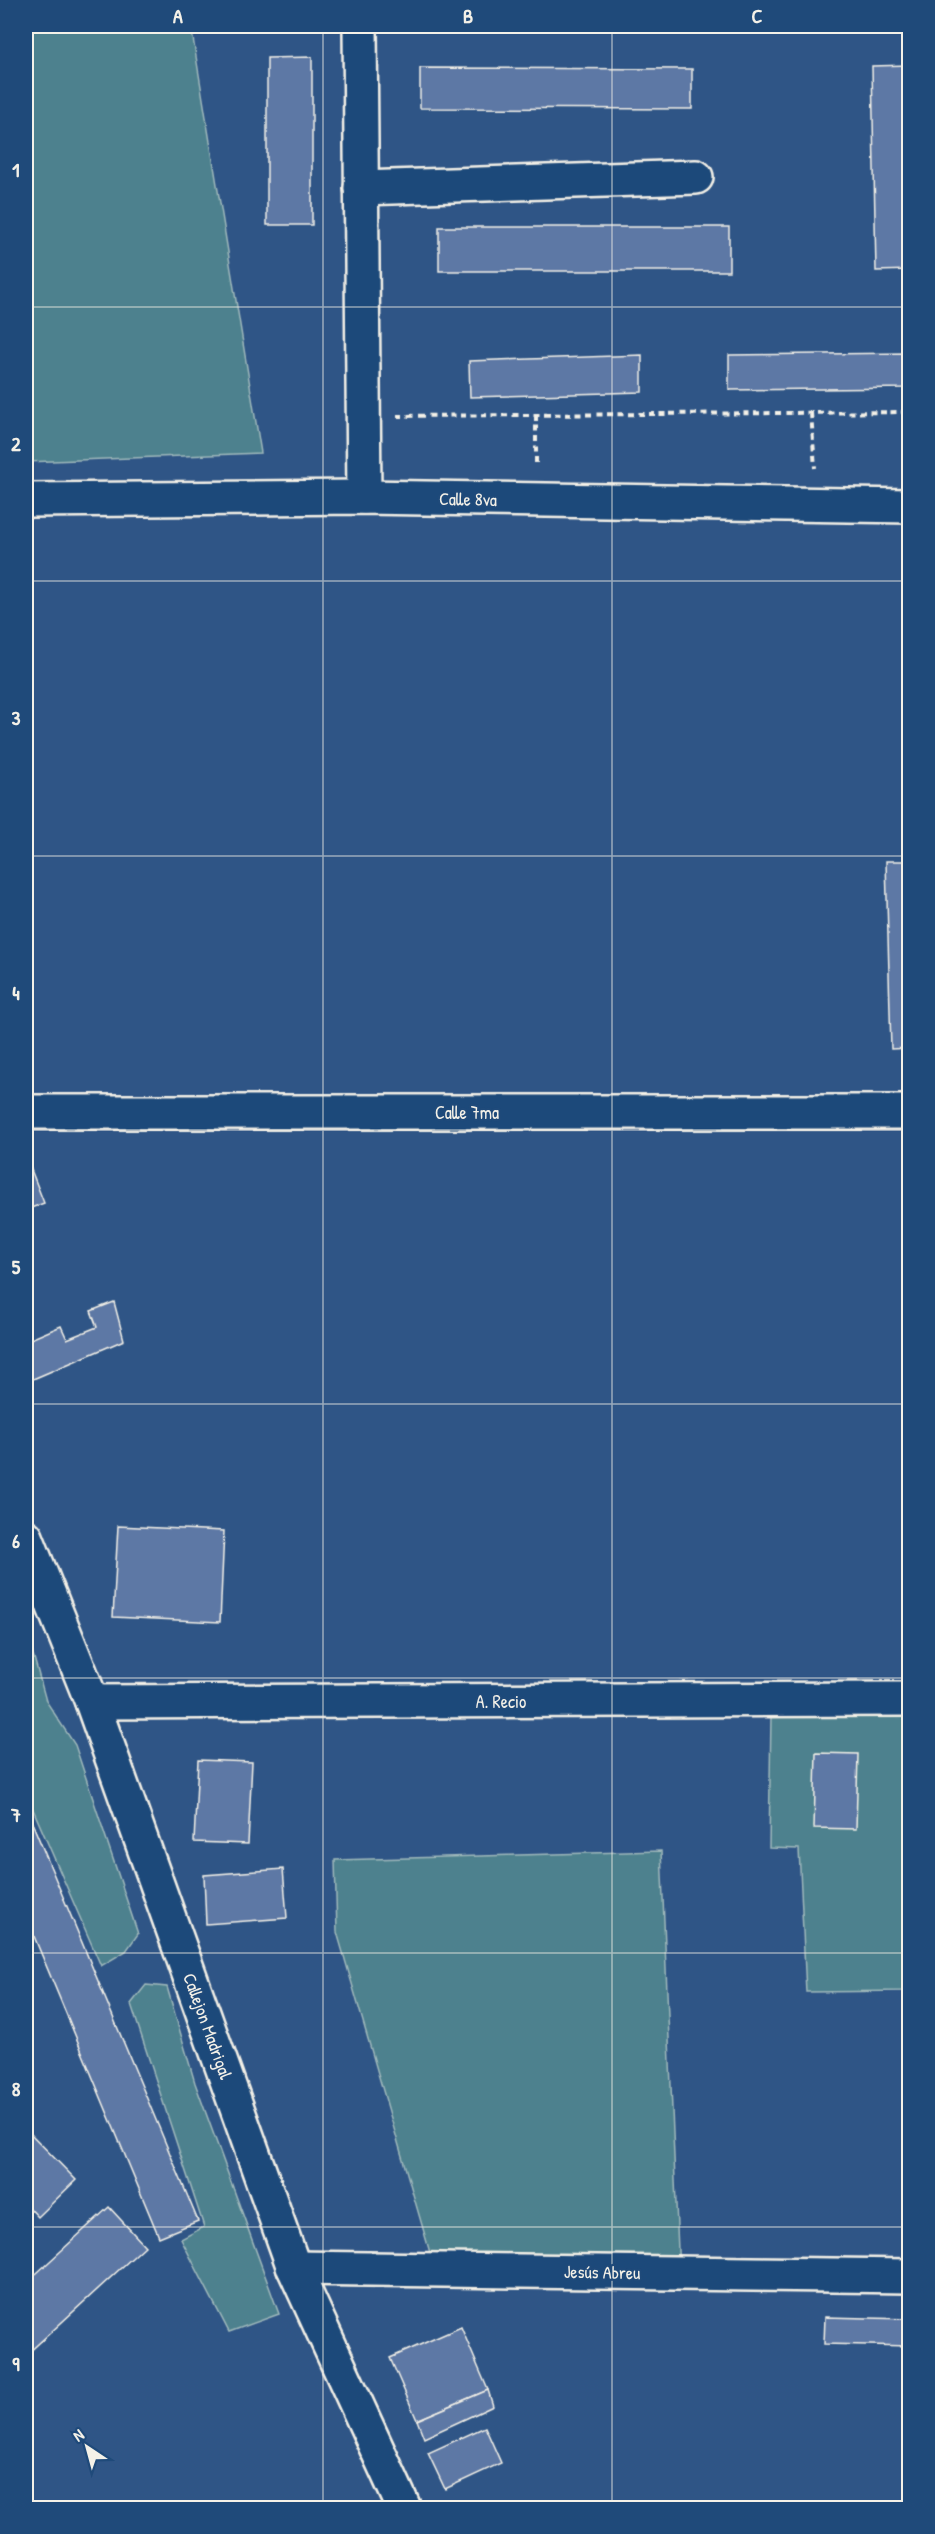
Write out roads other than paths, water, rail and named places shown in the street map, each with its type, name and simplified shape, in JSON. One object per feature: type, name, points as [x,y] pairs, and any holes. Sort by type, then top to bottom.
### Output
[{"type":"street","points":[[360,26],[364,497]]},
{"type":"street","points":[[362,188],[696,177]]},
{"type":"street","name":"Calle 8va","points":[[26,500],[364,497],[909,507]]},
{"type":"street","name":"Calle 7ma","points":[[26,1112],[909,1112]]},
{"type":"street","name":"Callejon Madrigal","points":[[26,1537],[92,1702],[294,2268],[404,2508]]},
{"type":"street","name":"A. Recio","points":[[92,1702],[909,1699]]},
{"type":"street","name":"Jesús Abreu","points":[[294,2268],[909,2276]]}]
